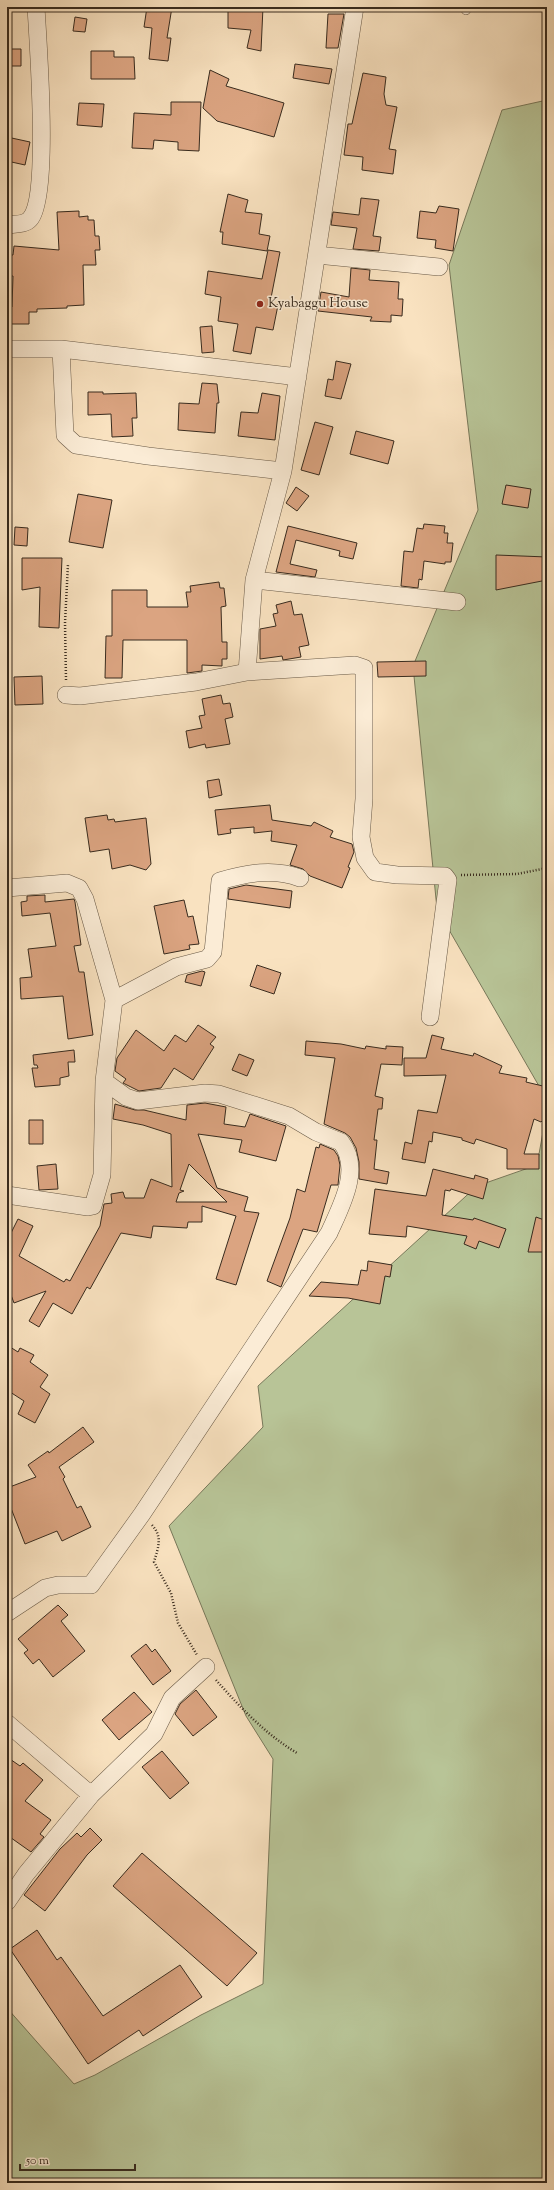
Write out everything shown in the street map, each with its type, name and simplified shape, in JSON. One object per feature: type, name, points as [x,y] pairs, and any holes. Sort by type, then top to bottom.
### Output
[{"type":"street","points":[[7,225],[25,222],[30,219],[40,190],[41,151],[36,7]]},
{"type":"street","points":[[247,672],[254,580],[283,471],[355,7]]},
{"type":"street","points":[[317,255],[439,267]]},
{"type":"street","points":[[7,349],[60,349],[298,377]]},
{"type":"street","points":[[60,349],[65,435],[76,445],[148,456],[283,471]]},
{"type":"street","points":[[254,580],[457,602]]},
{"type":"street","points":[[66,695],[80,696],[196,682],[247,672],[355,665],[364,668],[364,799],[361,837],[364,858],[375,872],[396,875],[445,876],[448,885],[430,1017]]},
{"type":"street","points":[[114,1000],[176,968],[207,959],[213,952],[220,881],[246,874],[286,873],[300,878]]},
{"type":"street","points":[[7,888],[66,883],[78,888],[85,899],[114,1000],[104,1081],[102,1175],[92,1206],[88,1207],[7,1195]]},
{"type":"street","points":[[7,1613],[45,1588],[58,1585],[91,1585],[142,1514],[328,1233],[349,1187],[348,1158],[343,1144],[338,1139],[316,1132],[289,1116],[212,1093],[138,1101],[126,1097],[104,1081]]},
{"type":"street","points":[[7,1902],[26,1874],[91,1794],[154,1734],[172,1698],[206,1667]]},
{"type":"street","points":[[7,1724],[91,1794]]},
{"type":"path","points":[[66,695],[65,623],[68,564]]},
{"type":"path","points":[[445,876],[490,872],[517,874],[547,868]]},
{"type":"path","points":[[142,1514],[156,1530],[160,1540],[154,1562],[171,1593],[178,1623],[188,1642],[206,1667],[254,1721],[278,1742],[297,1754]]},
{"type":"green space","points":[[547,100],[547,1100],[437,909],[413,666],[478,510],[449,265],[502,110]]},
{"type":"green space","points":[[547,1110],[547,2183],[7,2183],[7,2008],[74,2084],[95,2075],[201,2015],[263,1984],[273,1759],[246,1716],[169,1526],[263,1427],[258,1386],[477,1186],[537,1165]]},
{"type":"building","points":[[147,7],[172,7],[167,38],[171,38],[168,61],[149,59],[152,28],[144,27]]},
{"type":"building","points":[[228,7],[263,7],[261,51],[247,48],[251,30],[228,28]]},
{"type":"building","points":[[328,14],[344,14],[338,48],[326,48]]},
{"type":"building","points":[[75,17],[87,19],[85,32],[73,31]]},
{"type":"building","points":[[7,49],[21,49],[21,66],[7,66]]},
{"type":"building","points":[[91,51],[114,51],[114,57],[134,57],[135,79],[91,79]]},
{"type":"building","points":[[295,64],[332,69],[329,84],[293,78]]},
{"type":"building","points":[[210,70],[229,79],[226,86],[284,103],[274,137],[217,121],[203,108]]},
{"type":"building","points":[[363,73],[386,77],[384,94],[386,105],[397,107],[389,149],[396,150],[393,174],[362,170],[363,157],[344,155],[348,124],[352,124]]},
{"type":"building","points":[[171,102],[201,102],[199,151],[178,150],[178,142],[154,140],[153,149],[132,148],[134,113],[171,115]]},
{"type":"building","points":[[79,103],[104,104],[102,127],[77,125]]},
{"type":"building","points":[[7,137],[30,142],[25,165],[7,161]]},
{"type":"building","points":[[228,194],[248,200],[245,212],[262,214],[259,234],[270,236],[267,251],[222,244],[223,232],[220,232]]},
{"type":"building","points":[[361,198],[379,200],[373,236],[381,237],[379,251],[353,249],[357,228],[331,225],[333,212],[359,215]]},
{"type":"building","points":[[439,206],[459,209],[453,251],[435,248],[436,240],[417,238],[420,211],[436,213]]},
{"type":"building","points":[[79,211],[79,217],[88,216],[88,220],[94,220],[95,236],[99,236],[100,250],[95,250],[96,265],[83,265],[84,305],[67,306],[67,308],[37,309],[37,312],[29,312],[29,324],[7,324],[7,306],[12,307],[13,276],[7,276],[7,255],[13,255],[14,246],[59,250],[57,212]]},
{"type":"building","points":[[268,250],[280,252],[270,303],[278,305],[273,330],[256,327],[251,354],[233,351],[238,324],[218,321],[221,297],[205,294],[208,271],[262,279]]},
{"type":"building","points":[[351,268],[370,270],[369,280],[399,282],[398,299],[403,299],[402,316],[391,315],[391,322],[370,321],[372,317],[318,311],[321,292],[349,297]]},
{"type":"building","points":[[212,326],[214,352],[202,353],[200,327]]},
{"type":"building","points":[[336,361],[351,364],[341,399],[325,396],[328,379],[333,380]]},
{"type":"building","points":[[202,383],[217,384],[219,403],[217,403],[215,433],[178,430],[179,403],[199,404]]},
{"type":"building","points":[[88,392],[103,392],[103,394],[136,393],[137,418],[132,418],[133,436],[112,437],[111,414],[88,415]]},
{"type":"building","points":[[262,393],[280,396],[275,440],[238,436],[241,412],[258,413]]},
{"type":"building","points":[[315,422],[333,427],[319,475],[301,470]]},
{"type":"building","points":[[356,431],[394,441],[388,464],[350,454]]},
{"type":"building","points":[[506,485],[531,489],[528,508],[502,504]]},
{"type":"building","points":[[296,487],[309,496],[297,511],[286,503]]},
{"type":"building","points":[[78,494],[112,500],[103,548],[69,542]]},
{"type":"building","points":[[424,524],[445,526],[444,533],[448,533],[447,543],[453,543],[451,562],[445,562],[445,564],[424,561],[422,580],[419,579],[418,588],[401,586],[404,551],[413,552],[417,528],[423,529]]},
{"type":"building","points":[[288,526],[357,543],[353,559],[339,556],[340,551],[296,540],[290,564],[317,570],[315,577],[276,572]]},
{"type":"building","points":[[15,527],[28,528],[27,546],[14,545]]},
{"type":"building","points":[[496,555],[547,557],[547,580],[496,590]]},
{"type":"building","points":[[22,558],[62,558],[59,628],[39,627],[40,587],[22,590]]},
{"type":"building","points":[[219,582],[220,588],[224,588],[226,606],[221,607],[222,642],[227,642],[227,659],[222,659],[222,666],[202,665],[202,671],[187,673],[187,640],[123,640],[122,678],[105,678],[106,636],[112,636],[112,590],[147,590],[147,607],[188,607],[186,592],[191,592],[190,586]]},
{"type":"building","points":[[291,601],[294,615],[302,614],[309,645],[299,647],[301,657],[283,660],[282,656],[260,659],[260,629],[276,626],[273,614],[278,613],[276,605]]},
{"type":"building","points":[[426,661],[426,676],[378,677],[377,662]]},
{"type":"building","points":[[42,676],[43,704],[15,705],[14,677]]},
{"type":"building","points":[[221,695],[223,704],[230,703],[233,717],[225,719],[230,744],[206,748],[205,744],[189,748],[186,731],[202,728],[199,716],[205,715],[202,699]]},
{"type":"building","points":[[219,779],[222,795],[209,798],[207,781]]},
{"type":"building","points":[[270,805],[272,820],[311,826],[314,822],[333,831],[330,837],[352,844],[354,852],[348,867],[350,868],[342,888],[310,876],[303,869],[290,865],[297,845],[271,841],[272,831],[254,833],[254,827],[230,829],[231,833],[218,835],[215,810]]},
{"type":"building","points":[[107,815],[108,820],[114,819],[115,822],[146,818],[151,864],[146,870],[130,865],[112,869],[109,849],[90,852],[85,818]]},
{"type":"building","points":[[246,885],[292,891],[290,908],[228,899],[229,889]]},
{"type":"building","points":[[45,895],[45,902],[74,899],[81,945],[74,946],[79,972],[84,972],[93,1035],[68,1039],[63,996],[21,999],[20,978],[32,977],[28,949],[56,946],[50,913],[22,916],[21,902],[27,901],[27,896]]},
{"type":"building","points":[[184,900],[188,917],[193,916],[199,944],[189,945],[190,949],[164,954],[154,906]]},
{"type":"building","points":[[257,965],[281,973],[274,994],[250,986]]},
{"type":"building","points":[[202,971],[205,972],[201,986],[185,982],[187,975]]},
{"type":"building","points":[[198,1025],[216,1037],[210,1044],[214,1047],[193,1080],[174,1068],[161,1088],[139,1091],[123,1083],[126,1079],[115,1071],[117,1058],[136,1030],[164,1051],[175,1035],[186,1042]]},
{"type":"building","points":[[432,1035],[444,1038],[441,1049],[473,1056],[474,1053],[502,1066],[499,1073],[527,1078],[526,1082],[547,1087],[547,1121],[543,1120],[541,1122],[534,1119],[524,1154],[539,1154],[539,1169],[507,1169],[507,1149],[476,1139],[474,1144],[462,1140],[462,1138],[433,1132],[432,1142],[429,1141],[425,1163],[402,1159],[405,1142],[412,1144],[418,1110],[437,1113],[446,1075],[404,1076],[404,1058],[426,1058]]},
{"type":"building","points":[[306,1041],[341,1044],[365,1049],[366,1046],[386,1049],[386,1046],[403,1047],[402,1065],[381,1064],[375,1096],[383,1098],[382,1109],[378,1109],[374,1140],[377,1140],[374,1169],[389,1172],[387,1184],[359,1179],[359,1162],[356,1148],[350,1137],[345,1133],[324,1124],[335,1058],[305,1055]]},
{"type":"building","points":[[74,1050],[75,1062],[68,1062],[69,1076],[60,1078],[60,1085],[35,1087],[32,1068],[38,1068],[37,1065],[34,1065],[33,1055]]},
{"type":"building","points":[[239,1054],[254,1060],[247,1076],[232,1070]]},
{"type":"building","points":[[205,1103],[226,1107],[224,1124],[245,1127],[250,1114],[286,1126],[276,1161],[239,1152],[242,1140],[198,1134],[217,1188],[248,1197],[244,1211],[259,1213],[236,1285],[216,1279],[236,1216],[202,1206],[202,1222],[188,1222],[187,1228],[153,1226],[151,1238],[121,1233],[90,1289],[87,1287],[72,1314],[53,1303],[39,1327],[29,1321],[46,1291],[14,1303],[11,1295],[7,1296],[7,1234],[10,1235],[18,1219],[33,1226],[19,1256],[64,1282],[66,1279],[70,1281],[100,1226],[104,1204],[112,1203],[111,1194],[123,1192],[125,1198],[144,1198],[151,1179],[172,1187],[171,1134],[143,1125],[113,1119],[115,1104],[135,1110],[144,1110],[186,1120],[187,1105]],"holes":[[[189,1164],[227,1202],[176,1202],[179,1193],[184,1191],[180,1190]]]},
{"type":"building","points":[[29,1120],[43,1120],[43,1144],[29,1144]]},
{"type":"building","points":[[320,1144],[334,1150],[338,1156],[340,1165],[338,1185],[331,1185],[317,1232],[303,1229],[281,1287],[267,1281],[290,1218],[297,1189],[305,1192],[316,1147],[319,1148]]},
{"type":"building","points":[[56,1164],[58,1189],[39,1190],[37,1166]]},
{"type":"building","points":[[433,1169],[474,1179],[475,1175],[488,1179],[483,1199],[451,1189],[450,1191],[445,1190],[442,1215],[473,1220],[474,1218],[506,1229],[499,1248],[479,1241],[476,1249],[464,1244],[467,1236],[407,1226],[406,1237],[369,1234],[375,1189],[426,1196]]},
{"type":"building","points":[[536,1217],[547,1221],[547,1252],[528,1252]]},
{"type":"building","points":[[368,1261],[392,1265],[390,1277],[385,1276],[380,1304],[348,1298],[309,1296],[321,1282],[358,1285],[361,1270],[367,1271]]},
{"type":"building","points":[[7,1345],[18,1352],[20,1348],[34,1355],[30,1362],[48,1375],[40,1387],[50,1394],[35,1423],[18,1414],[24,1401],[7,1390]]},
{"type":"building","points":[[83,1427],[94,1442],[59,1467],[65,1477],[63,1479],[77,1508],[81,1506],[91,1527],[62,1541],[57,1531],[25,1544],[7,1498],[7,1488],[36,1477],[28,1465],[48,1451],[49,1453]]},
{"type":"building","points":[[58,1605],[68,1615],[61,1621],[85,1651],[53,1677],[39,1659],[33,1664],[24,1653],[28,1650],[18,1639]]},
{"type":"building","points":[[146,1644],[152,1652],[155,1649],[171,1671],[153,1685],[131,1656]]},
{"type":"building","points":[[196,1690],[217,1717],[193,1736],[175,1714],[180,1704]]},
{"type":"building","points":[[134,1692],[152,1712],[119,1740],[102,1720]]},
{"type":"building","points":[[162,1751],[189,1783],[170,1799],[142,1767]]},
{"type":"building","points":[[7,1757],[20,1766],[23,1763],[43,1780],[25,1801],[51,1820],[40,1834],[44,1837],[31,1852],[7,1835]]},
{"type":"building","points":[[90,1828],[102,1840],[87,1855],[45,1911],[24,1895],[60,1849],[77,1833],[81,1837]]},
{"type":"building","points":[[142,1853],[257,1953],[227,1986],[113,1886]]},
{"type":"building","points":[[37,1930],[57,1960],[61,1957],[103,2016],[180,1965],[202,1997],[143,2036],[139,2030],[88,2064],[10,1949]]},
{"type":"place","name":"Kyabaggu House","points":[[260,304]]}]
